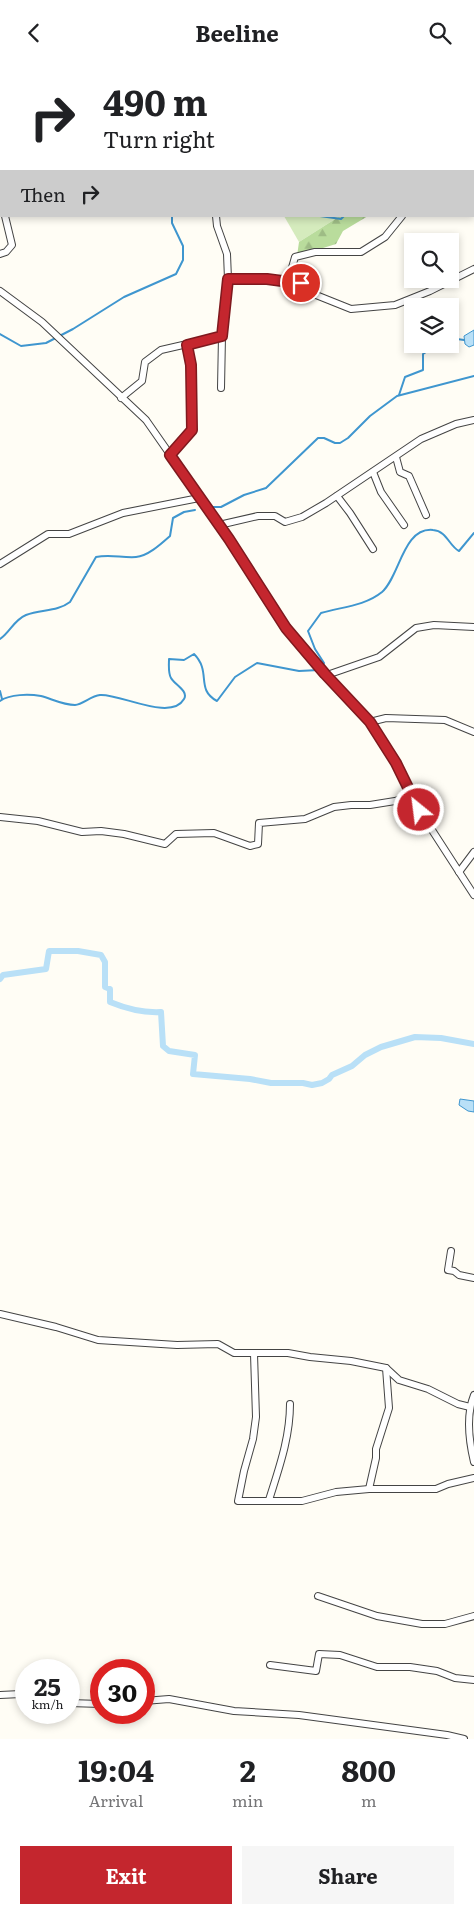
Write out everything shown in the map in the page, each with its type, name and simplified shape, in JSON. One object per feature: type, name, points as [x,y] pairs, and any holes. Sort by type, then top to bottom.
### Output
[{"type":"street","points":[[0,254],[6,252],[12,245],[5,217]]},
{"type":"street","points":[[216,217],[217,226],[227,254],[228,279],[222,336],[221,388]]},
{"type":"street","points":[[289,279],[295,257],[315,252],[361,252],[385,237],[401,217]]},
{"type":"street","points":[[228,279],[282,281],[289,279],[301,283],[311,293],[351,309],[395,305],[430,291],[474,269]]},
{"type":"street","points":[[0,291],[42,322],[146,420],[219,525],[286,628],[370,722],[396,763],[410,795],[474,895]]},
{"type":"street","points":[[121,398],[142,381],[145,362],[161,350],[222,336]]},
{"type":"street","points":[[170,455],[192,430],[191,365],[187,345]]},
{"type":"street","points":[[219,525],[258,516],[276,516],[285,523],[302,517],[337,497],[421,439],[456,424],[474,420]]},
{"type":"street","points":[[396,457],[400,472],[409,476],[426,515]]},
{"type":"street","points":[[373,472],[381,492],[404,525]]},
{"type":"street","points":[[337,497],[350,513],[373,549]]},
{"type":"street","points":[[0,564],[48,534],[69,534],[123,513],[199,498]]},
{"type":"street","points":[[326,675],[379,657],[416,628],[434,625],[474,627]]},
{"type":"street","points":[[370,722],[386,718],[445,720],[474,732]]},
{"type":"street","points":[[0,817],[38,821],[82,832],[101,831],[124,834],[164,844],[176,833],[214,833],[250,846],[258,844],[259,823],[305,819],[334,807],[378,804],[395,801],[410,795]]},
{"type":"street","points":[[458,872],[474,853]]},
{"type":"street","points":[[451,1251],[448,1270],[454,1271],[458,1275],[474,1278]]},
{"type":"street","points":[[0,1313],[98,1340],[177,1345],[218,1344],[234,1353],[288,1353],[351,1361],[386,1368],[399,1380],[428,1389],[458,1404],[470,1407]]},
{"type":"street","points":[[254,1354],[256,1417],[253,1439],[238,1501],[302,1501],[336,1492],[369,1489],[436,1489],[474,1478]]},
{"type":"street","points":[[369,1489],[376,1458],[376,1449],[389,1408],[386,1368]]},
{"type":"street","points":[[474,1395],[470,1407],[471,1449],[474,1462]]},
{"type":"street","points":[[269,1500],[287,1441],[290,1404]]},
{"type":"street","points":[[318,1596],[377,1616],[422,1624],[445,1624],[474,1616]]},
{"type":"street","points":[[270,1665],[316,1671],[319,1654],[340,1655],[377,1667],[410,1667],[437,1671],[455,1678],[474,1680]]},
{"type":"street","points":[[0,1695],[15,1694]]},
{"type":"street","points":[[155,1700],[169,1699],[234,1711],[269,1712],[330,1718],[464,1739]]},
{"type":"green space","points":[[285,217],[338,217],[299,242]]},
{"type":"green space","points":[[338,217],[366,217],[343,231],[336,244],[297,256],[299,242]]},
{"type":"water","points":[[474,330],[474,345],[469,347],[465,344],[464,336]]},
{"type":"water","points":[[460,1099],[474,1101],[474,1112],[468,1111],[459,1105]]},
{"type":"waterway","points":[[0,334],[21,346],[46,343],[73,329],[124,297],[176,274],[183,260],[183,246],[172,223],[172,217]]},
{"type":"waterway","points":[[327,217],[341,219],[343,217]]},
{"type":"waterway","points":[[459,339],[464,340]]},
{"type":"waterway","points":[[399,395],[405,377],[423,370],[425,353]]},
{"type":"waterway","points":[[213,507],[221,507],[244,495],[266,488],[318,438],[340,443],[348,438],[370,416],[397,396],[474,376]]},
{"type":"waterway","points":[[0,639],[22,617],[54,609],[70,602],[96,557],[141,556],[154,549],[170,536],[173,518],[184,512],[195,510]]},
{"type":"waterway","points":[[322,667],[324,663],[315,649],[308,631],[321,613],[361,603],[382,592],[388,585],[408,544],[423,531],[433,530],[442,533],[459,551],[474,533]]},
{"type":"waterway","points":[[0,701],[14,696],[31,695],[75,705],[100,695],[144,705],[168,708],[177,705],[185,696],[183,690],[170,676],[169,659],[184,660],[194,654],[202,667],[207,691],[217,701],[235,677],[257,663],[299,671],[319,670]]},
{"type":"waterway","points":[[0,691],[2,699]]},
{"type":"waterway","points":[[0,979],[3,975],[46,969],[49,951],[78,951],[101,955],[105,962],[105,987],[110,989],[110,1002],[135,1010],[161,1012],[163,1046],[169,1051],[195,1055],[193,1074],[250,1079],[271,1083],[303,1083],[312,1085],[322,1083],[332,1075],[352,1066],[365,1055],[381,1047],[415,1037],[441,1038],[474,1044]]},
{"type":"route","points":[[301,283],[289,279],[282,281],[228,279],[222,336],[187,345],[191,365],[192,430],[170,455],[229,539],[286,628],[325,674],[370,722],[396,763],[419,810]]}]
